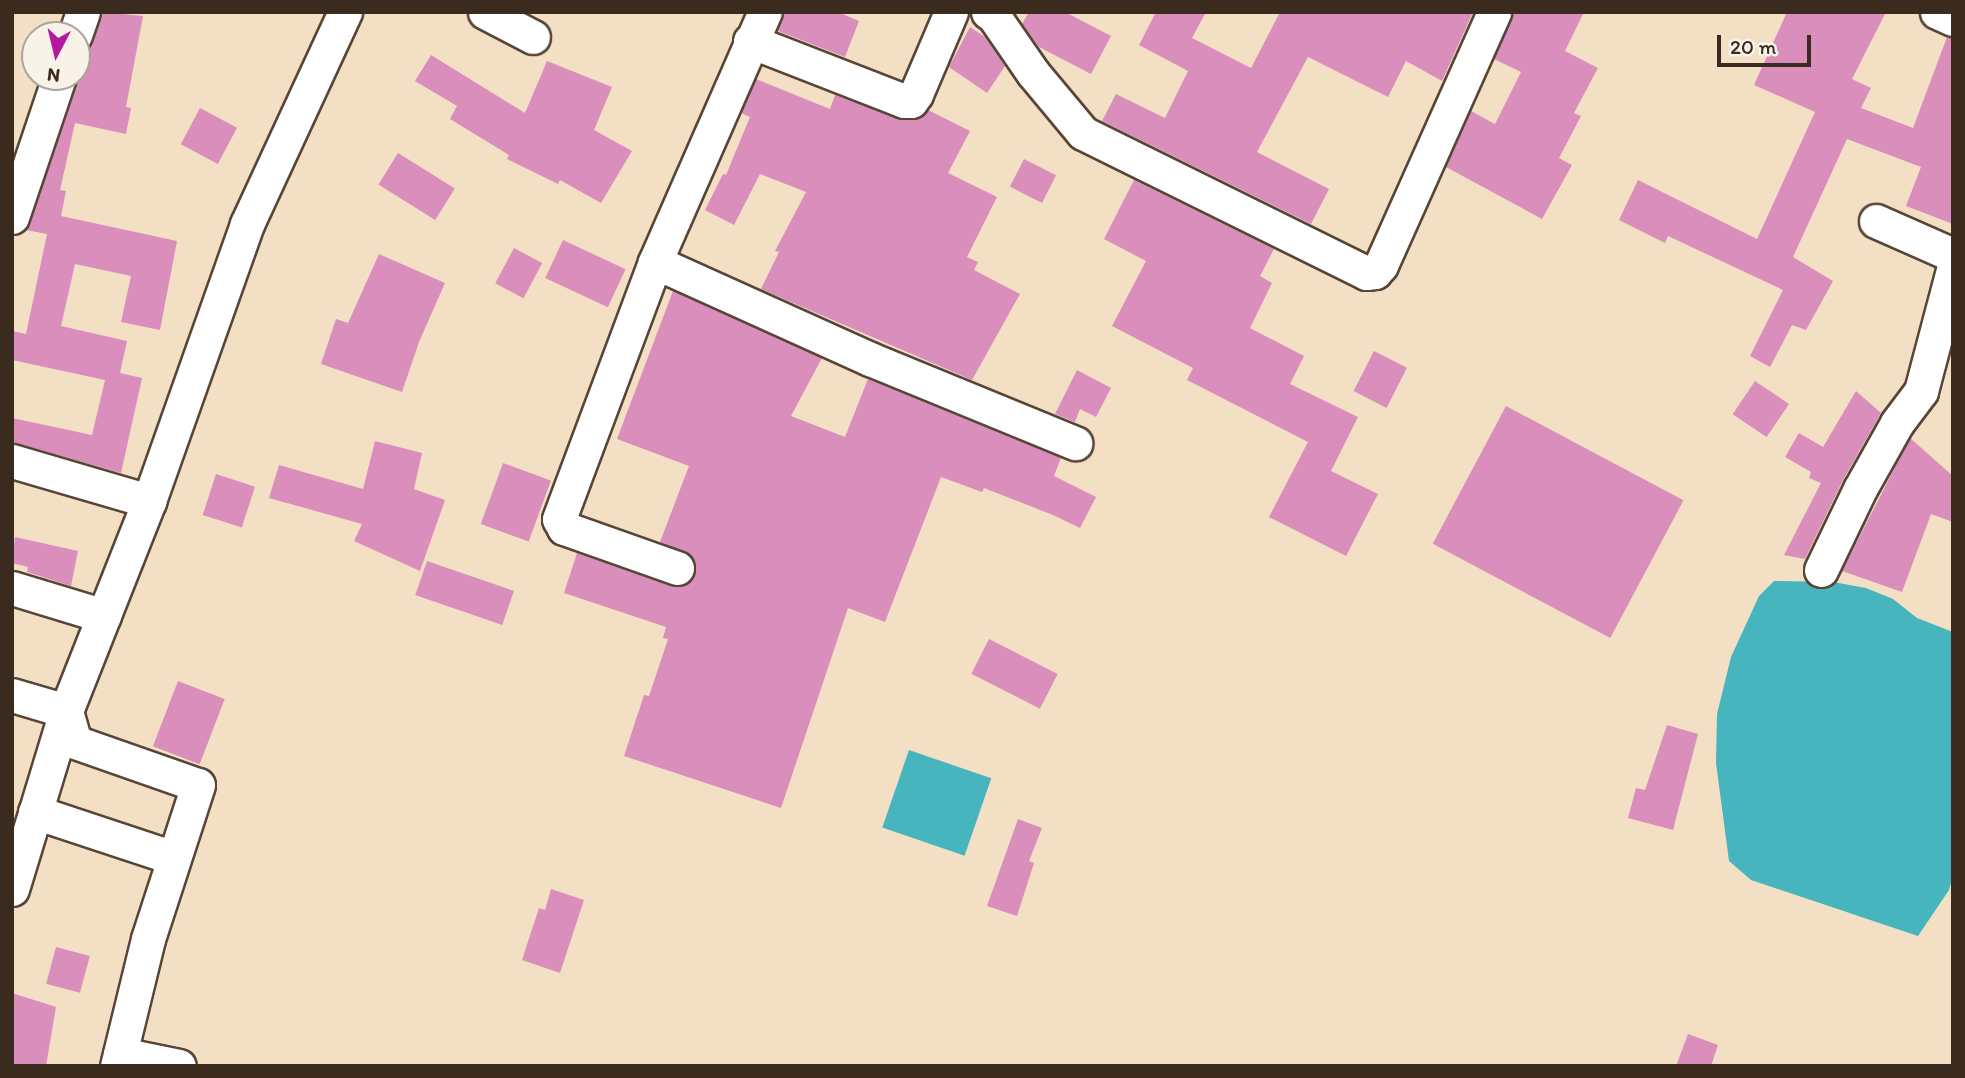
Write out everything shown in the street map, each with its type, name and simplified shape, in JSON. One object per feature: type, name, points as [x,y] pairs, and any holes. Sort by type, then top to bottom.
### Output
[{"type":"street","points":[[14,877],[65,711],[149,501],[247,224],[345,12]]},
{"type":"street","points":[[485,12],[533,37]]},
{"type":"street","points":[[677,568],[564,528],[559,519],[656,262],[750,41],[765,12]]},
{"type":"street","points":[[750,41],[904,101],[911,100],[951,12]]},
{"type":"street","points":[[988,12],[993,15],[1033,74],[1083,133],[1366,273],[1374,272],[1381,265],[1494,12]]},
{"type":"street","points":[[1937,12],[1953,19]]},
{"type":"street","points":[[12,217],[54,91]]},
{"type":"street","points":[[1875,221],[1953,255]]},
{"type":"street","points":[[656,262],[870,359],[1074,443]]},
{"type":"street","points":[[1821,570],[1866,478],[1897,423],[1921,391],[1943,341],[1953,270]]},
{"type":"street","points":[[12,461],[149,501]]},
{"type":"street","points":[[12,588],[104,616]]},
{"type":"street","points":[[12,695],[65,711]]},
{"type":"street","points":[[65,711],[75,742],[198,785],[148,939],[119,1060],[178,1066]]},
{"type":"street","points":[[35,812],[174,858]]},
{"type":"water","points":[[1774,581],[1833,582],[1866,588],[1893,599],[1917,618],[1953,632],[1953,876],[1949,890],[1918,936],[1751,880],[1729,861],[1716,763],[1717,714],[1731,657],[1759,596]]},
{"type":"water","points":[[909,750],[991,778],[965,856],[882,828]]},
{"type":"building","points":[[102,12],[143,16],[126,107],[131,108],[126,134],[75,123],[60,190],[66,191],[61,216],[177,241],[160,330],[121,322],[131,276],[75,264],[61,326],[127,341],[120,373],[142,378],[121,473],[12,442],[12,418],[92,435],[105,380],[12,360],[12,331],[26,334],[47,234],[26,230],[74,91],[91,91],[93,42]]},
{"type":"building","points":[[784,12],[838,12],[859,21],[845,57],[778,31]]},
{"type":"building","points":[[1029,12],[1065,12],[1111,36],[1091,74],[1039,47],[1022,24]]},
{"type":"building","points":[[1156,12],[1206,12],[1192,38],[1251,68],[1280,12],[1473,12],[1442,81],[1406,61],[1388,97],[1308,57],[1257,152],[1329,189],[1311,224],[1102,121],[1116,94],[1165,118],[1188,71],[1139,45]]},
{"type":"building","points":[[1513,12],[1584,12],[1565,51],[1598,68],[1574,113],[1581,116],[1559,158],[1572,165],[1542,219],[1446,167],[1471,111],[1495,124],[1521,72],[1494,59]]},
{"type":"building","points":[[1787,12],[1886,12],[1852,79],[1871,88],[1861,108],[1913,128],[1947,37],[1953,38],[1953,224],[1906,206],[1921,167],[1847,139],[1793,257],[1833,281],[1806,330],[1792,325],[1770,367],[1750,356],[1783,290],[1668,236],[1665,243],[1619,220],[1638,180],[1757,239],[1815,112],[1754,85]]},
{"type":"building","points":[[970,27],[985,37],[1005,66],[987,93],[949,67]]},
{"type":"building","points":[[431,55],[525,113],[547,61],[612,87],[594,130],[632,151],[601,203],[560,180],[558,184],[507,159],[509,155],[450,119],[457,106],[415,81]]},
{"type":"building","points":[[756,79],[830,109],[835,95],[904,120],[919,118],[928,110],[970,131],[948,173],[997,197],[967,257],[978,262],[974,270],[1020,294],[972,380],[761,289],[779,252],[775,251],[806,192],[760,174],[734,225],[705,210],[723,174],[726,175],[750,117],[741,113]]},
{"type":"building","points":[[200,108],[237,128],[218,164],[181,144]]},
{"type":"building","points":[[398,153],[455,189],[435,220],[378,184]]},
{"type":"building","points":[[1024,159],[1056,175],[1042,203],[1010,187]]},
{"type":"building","points":[[1134,180],[1274,249],[1260,276],[1272,283],[1250,328],[1304,356],[1290,384],[1358,417],[1331,471],[1378,494],[1346,556],[1269,517],[1308,442],[1187,380],[1193,368],[1112,326],[1146,261],[1104,239]]},
{"type":"building","points":[[563,240],[626,269],[608,307],[545,278]]},
{"type":"building","points":[[514,248],[542,263],[523,298],[495,283]]},
{"type":"building","points":[[379,254],[445,283],[419,342],[402,392],[321,364],[336,319],[348,323]]},
{"type":"building","points":[[673,291],[822,358],[791,416],[845,437],[868,379],[1061,458],[1054,476],[1096,497],[1080,528],[984,488],[982,492],[941,477],[885,622],[848,608],[781,808],[624,756],[644,695],[649,696],[668,639],[663,638],[666,627],[564,593],[577,553],[671,586],[681,587],[695,575],[696,564],[691,555],[660,542],[689,466],[617,439]]},
{"type":"building","points":[[1374,351],[1407,368],[1387,408],[1354,391]]},
{"type":"building","points":[[1077,370],[1111,388],[1096,417],[1080,409],[1075,422],[1055,414]]},
{"type":"building","points":[[1755,381],[1789,404],[1767,437],[1733,414]]},
{"type":"building","points":[[1856,391],[1881,413],[1843,480],[1805,559],[1784,555],[1821,483],[1809,478],[1811,472],[1785,457],[1799,433],[1823,447]]},
{"type":"building","points":[[1506,406],[1683,500],[1610,638],[1433,544]]},
{"type":"building","points":[[1910,438],[1953,476],[1953,522],[1931,514],[1902,592],[1842,571]]},
{"type":"building","points":[[375,441],[422,453],[414,489],[445,500],[420,571],[354,541],[362,524],[269,498],[279,465],[363,489]]},
{"type":"building","points":[[503,463],[551,480],[529,542],[481,524]]},
{"type":"building","points":[[216,474],[255,487],[242,528],[203,515]]},
{"type":"building","points":[[15,537],[78,551],[71,586],[27,572],[28,567],[12,563]]},
{"type":"building","points":[[427,561],[514,591],[502,625],[415,595]]},
{"type":"building","points":[[989,639],[1058,674],[1040,709],[971,674]]},
{"type":"building","points":[[178,681],[225,699],[200,764],[153,746]]},
{"type":"building","points":[[1667,725],[1698,734],[1673,830],[1628,818],[1636,788],[1645,790]]},
{"type":"building","points":[[1018,819],[1042,828],[1029,861],[1034,863],[1017,916],[987,906]]},
{"type":"building","points":[[551,889],[584,900],[560,973],[522,960],[539,908],[545,910]]},
{"type":"building","points":[[56,947],[90,956],[80,993],[46,984]]},
{"type":"building","points":[[12,993],[56,1007],[46,1066],[12,1066]]},
{"type":"building","points":[[1688,1034],[1718,1045],[1711,1066],[1676,1066]]}]
